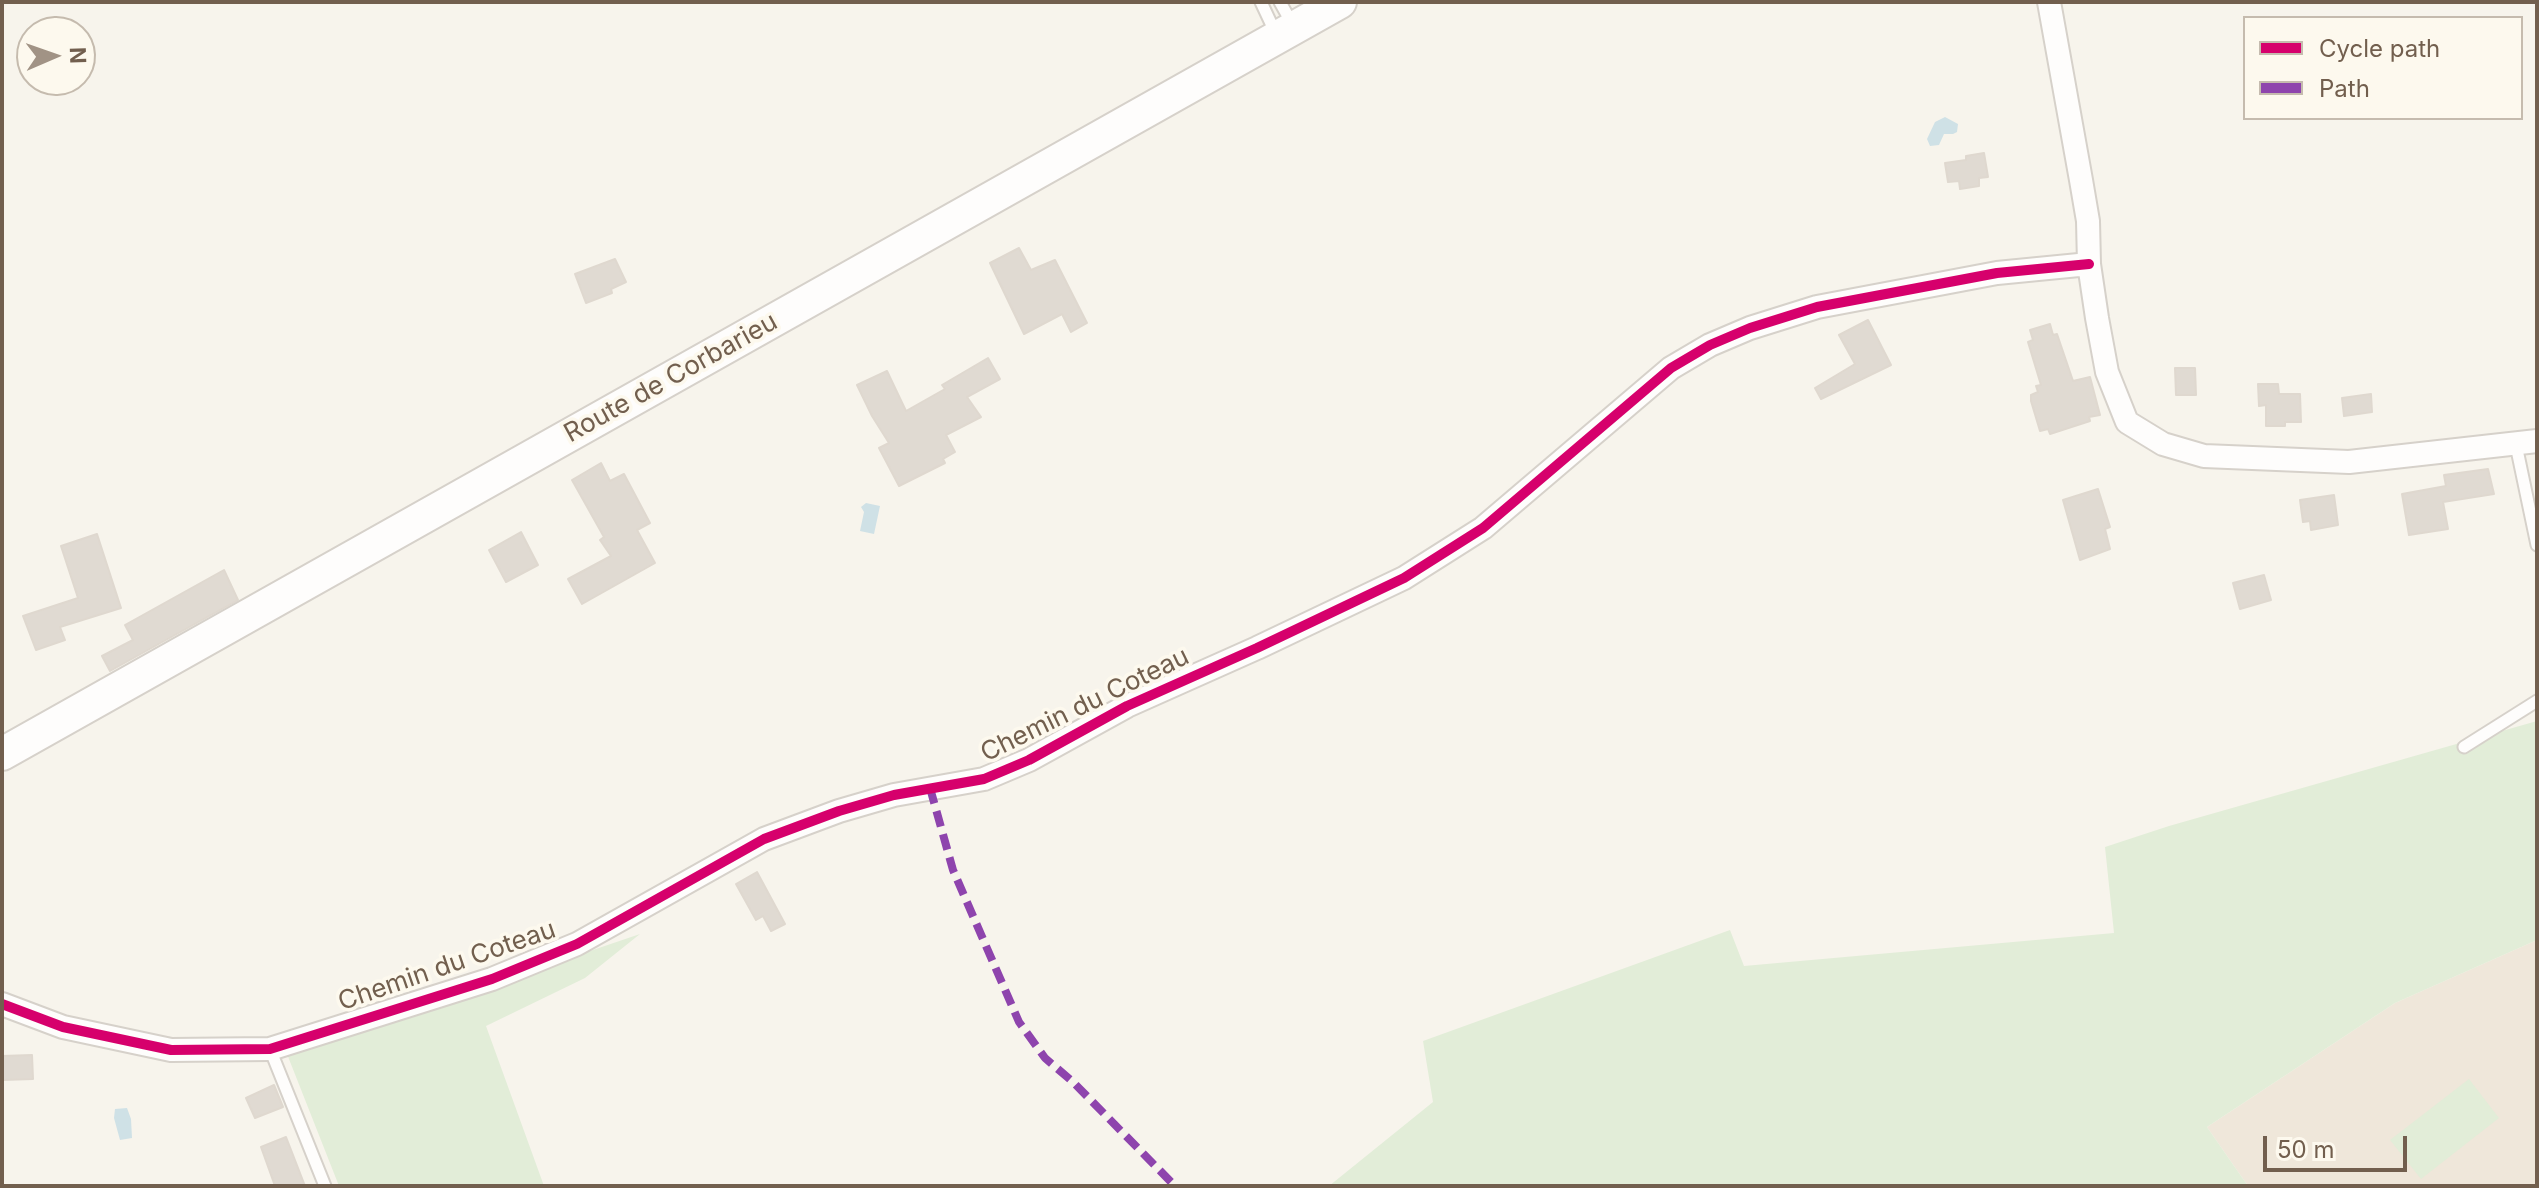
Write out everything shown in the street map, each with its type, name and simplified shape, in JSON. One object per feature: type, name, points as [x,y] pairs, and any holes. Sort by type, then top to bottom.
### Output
[{"type":"main road","name":"Route de Corbarieu","points":[[2,754],[1284,22],[1340,2]]},
{"type":"street","points":[[2049,2],[2088,221],[2089,264],[2107,372],[2127,422],[2163,444],[2204,456],[2349,462],[2526,443]]},
{"type":"street","name":"Chemin du Coteau","points":[[2,1004],[63,1027],[171,1050],[270,1049],[492,979],[563,950],[764,839],[824,816],[894,795],[984,779],[1029,760],[1127,706],[1404,578],[1483,528],[1671,368],[1710,345],[1750,328],[1817,307],[1997,273],[2089,264]]},
{"type":"lane","points":[[1261,2],[1284,22]]},
{"type":"lane","points":[[2526,443],[2537,545]]},
{"type":"lane","points":[[2464,747],[2537,701]]},
{"type":"lane","points":[[270,1049],[325,1186]]},
{"type":"shaded area","points":[[1945,117],[1958,124],[1957,132],[1944,134],[1939,145],[1930,146],[1927,139],[1935,122]]},
{"type":"shaded area","points":[[866,503],[880,506],[874,534],[860,531],[864,512],[861,507]]},
{"type":"shaded area","points":[[2537,940],[2537,1186],[2248,1186],[2207,1127],[2395,1003]]},
{"type":"shaded area","points":[[127,1108],[132,1138],[120,1140],[114,1118],[115,1109]]},
{"type":"green space","points":[[2537,721],[2537,940],[2395,1003],[2207,1127],[2248,1186],[1329,1186],[1433,1102],[1423,1041],[1730,930],[1744,966],[2114,933],[2105,847]]},
{"type":"green space","points":[[640,934],[585,978],[486,1026],[544,1186],[339,1186],[287,1054]]},
{"type":"green space","points":[[2469,1079],[2499,1118],[2421,1179],[2390,1140]]},
{"type":"building","points":[[1984,153],[1988,177],[1979,178],[1979,186],[1960,189],[1959,181],[1948,182],[1945,163]]},
{"type":"building","points":[[1019,248],[1031,270],[1055,260],[1087,323],[1071,332],[1062,314],[1024,334],[990,263]]},
{"type":"building","points":[[615,259],[626,282],[611,289],[612,293],[586,303],[575,274]]},
{"type":"building","points":[[1868,320],[1891,365],[1821,399],[1815,388],[1855,364],[1839,335]]},
{"type":"building","points":[[2050,324],[2053,335],[2057,334],[2073,381],[2090,377],[2100,415],[2050,434],[2048,429],[2040,431],[2031,401],[2031,395],[2038,392],[2036,386],[2041,385],[2028,342],[2033,340],[2030,330]]},
{"type":"building","points":[[988,358],[1000,379],[967,397],[981,417],[946,435],[955,452],[943,459],[945,463],[899,486],[879,448],[889,443],[857,385],[887,371],[906,411],[945,389],[942,385]]},
{"type":"building","points":[[2175,368],[2195,368],[2196,395],[2176,395]]},
{"type":"building","points":[[2258,384],[2278,384],[2279,394],[2300,394],[2301,422],[2266,426],[2266,405],[2259,406]]},
{"type":"building","points":[[2371,394],[2372,412],[2344,416],[2342,398]]},
{"type":"building","points":[[601,463],[610,481],[624,474],[650,523],[637,530],[655,563],[582,604],[568,579],[611,556],[600,540],[604,537],[572,480]]},
{"type":"building","points":[[2488,469],[2494,494],[2443,502],[2448,529],[2409,535],[2402,494],[2446,486],[2444,475]]},
{"type":"building","points":[[2098,489],[2110,527],[2105,529],[2110,549],[2080,560],[2063,500]]},
{"type":"building","points":[[2334,495],[2338,525],[2311,530],[2310,521],[2303,522],[2300,500]]},
{"type":"building","points":[[521,532],[538,565],[506,582],[489,550]]},
{"type":"building","points":[[97,534],[121,608],[60,627],[65,640],[36,650],[23,616],[78,598],[61,546]]},
{"type":"building","points":[[224,570],[238,600],[110,671],[102,656],[133,640],[125,625]]},
{"type":"building","points":[[2264,575],[2271,600],[2240,609],[2233,583]]},
{"type":"building","points":[[757,872],[785,924],[771,931],[763,916],[756,920],[736,884]]},
{"type":"building","points":[[32,1055],[33,1079],[2,1080],[2,1056]]},
{"type":"building","points":[[274,1085],[283,1107],[255,1118],[246,1098]]},
{"type":"building","points":[[286,1137],[305,1186],[275,1186],[261,1147]]},
{"type":"marked path","points":[[930,788],[953,870],[1019,1022],[1045,1058],[1073,1082],[1175,1186]]},
{"type":"cycle path","points":[[2,1004],[63,1027],[171,1050],[270,1049],[492,979],[577,944],[764,839],[839,811],[894,795],[984,779],[1029,760],[1127,706],[1404,578],[1483,528],[1671,368],[1710,345],[1750,328],[1817,307],[1997,273],[2089,264]]}]
